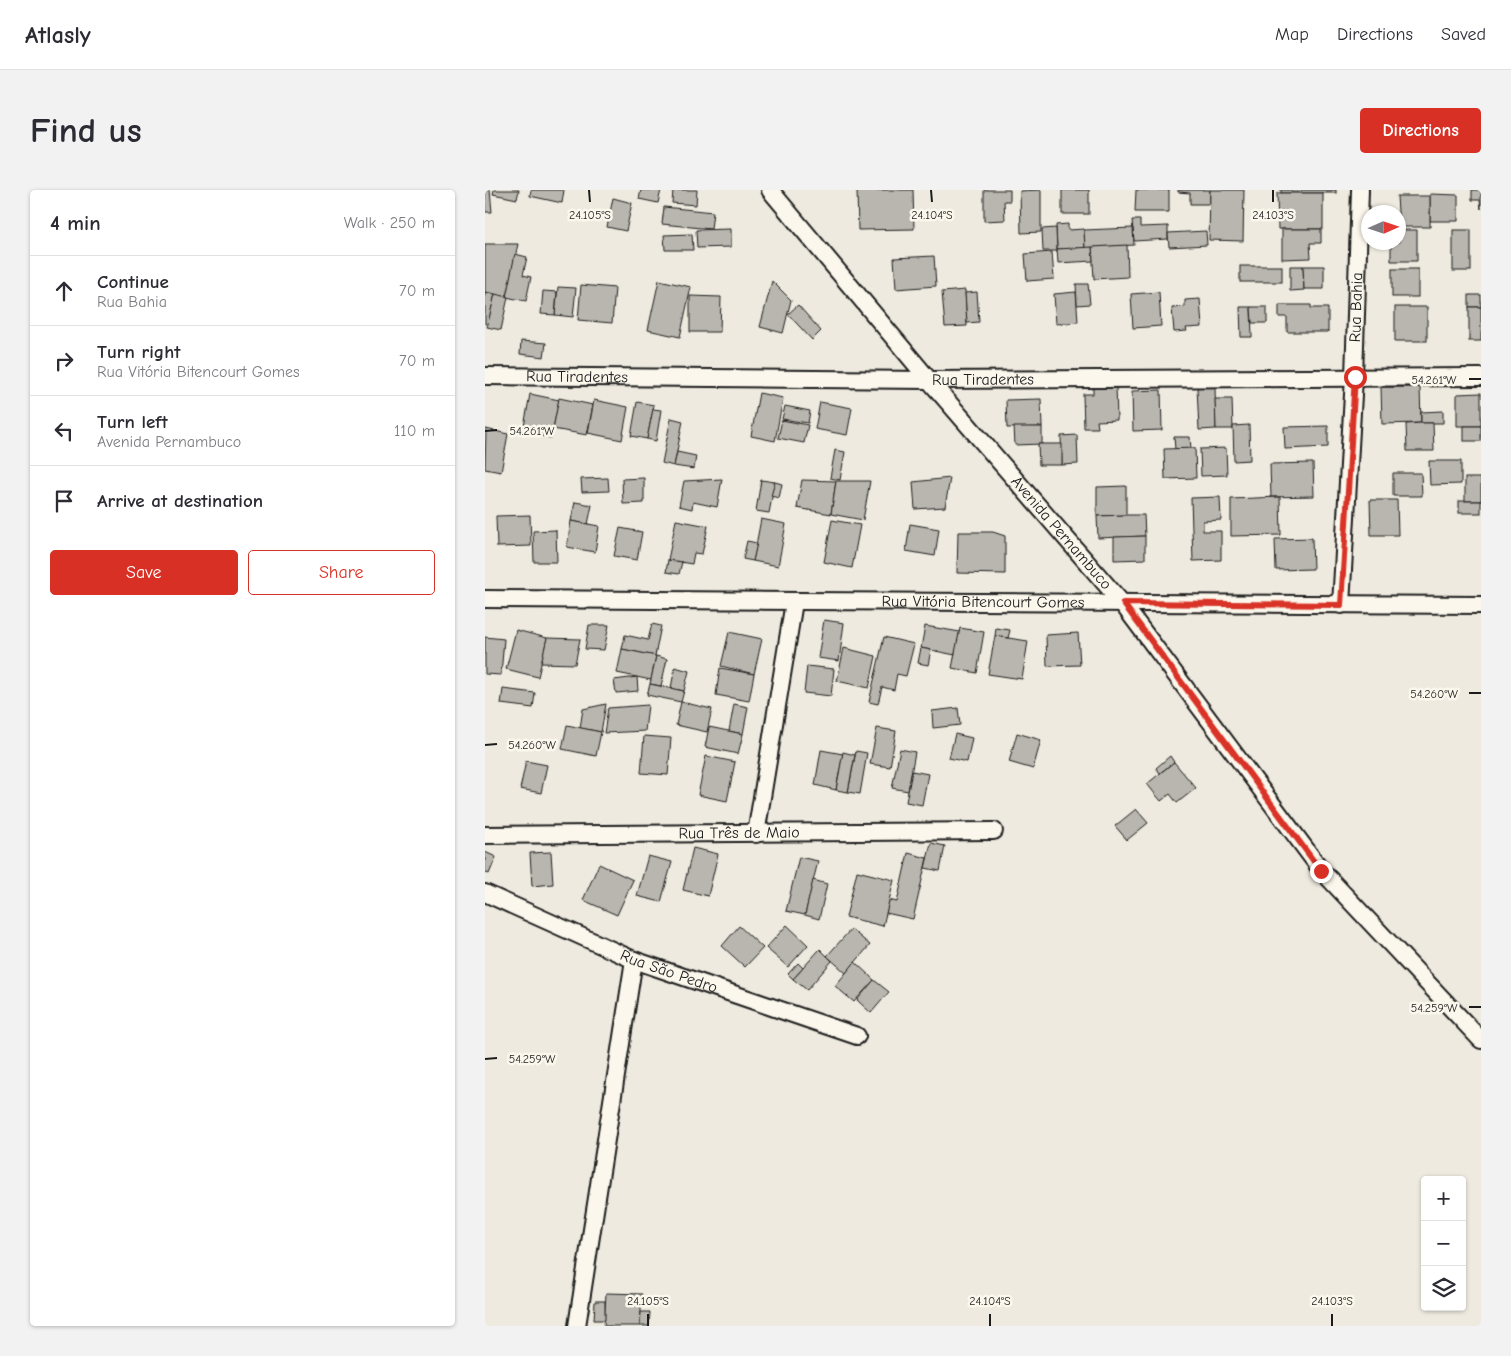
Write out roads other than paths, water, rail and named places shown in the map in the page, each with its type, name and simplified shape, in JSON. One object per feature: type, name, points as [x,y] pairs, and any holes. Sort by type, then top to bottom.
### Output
[{"type":"street","name":"Avenida Pernambuco","points":[[770,190],[929,380],[1123,603],[1321,871],[1481,1040]]},
{"type":"street","name":"Rua Bahia","points":[[1341,605],[1355,377],[1360,190]]},
{"type":"street","name":"Rua Tiradentes","points":[[485,376],[929,380],[1481,377]]},
{"type":"street","name":"Rua Vitória Bitencourt Gomes","points":[[485,599],[1481,605]]},
{"type":"street","points":[[756,834],[795,602]]},
{"type":"street","name":"Rua Três de Maio","points":[[485,835],[993,831]]},
{"type":"street","name":"Rua São Pedro","points":[[485,892],[634,960],[857,1036]]},
{"type":"street","points":[[577,1326],[634,960]]}]
